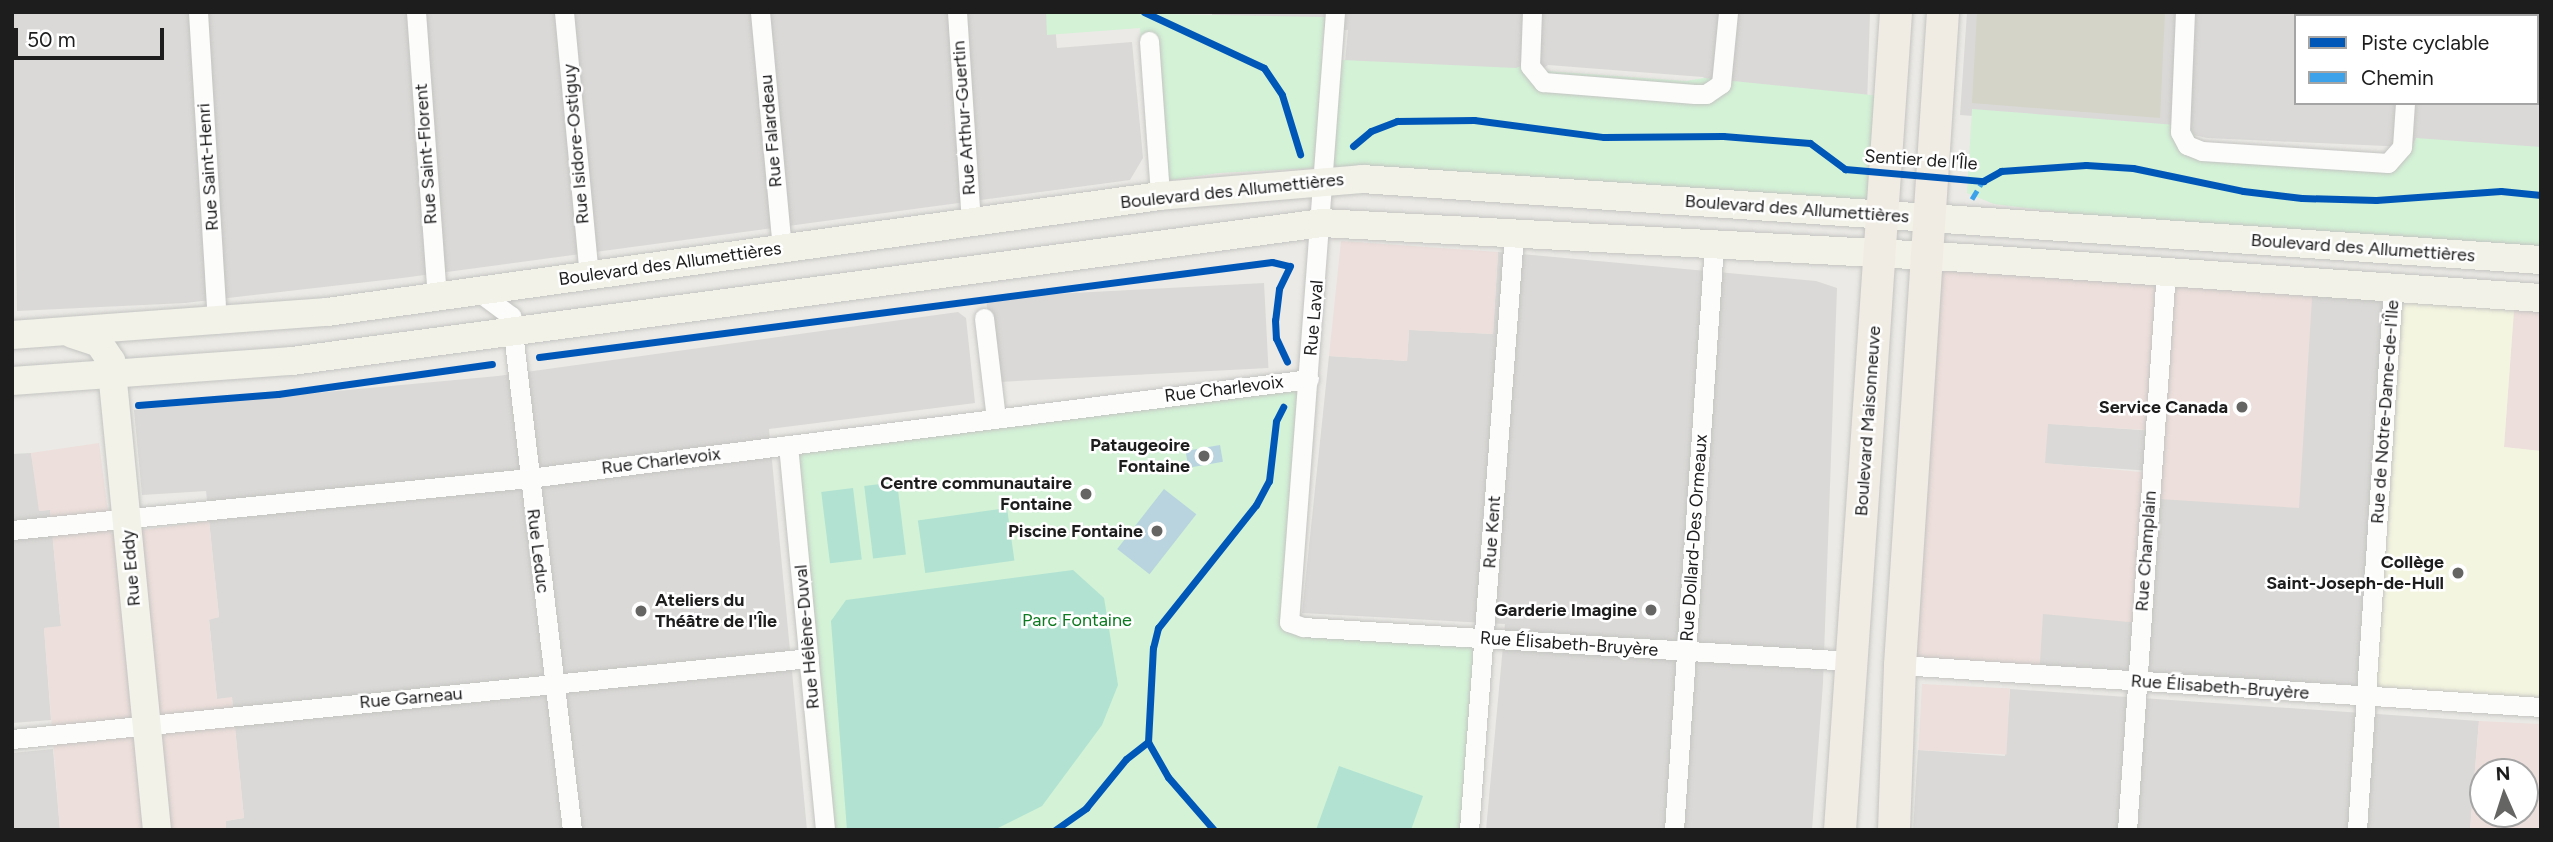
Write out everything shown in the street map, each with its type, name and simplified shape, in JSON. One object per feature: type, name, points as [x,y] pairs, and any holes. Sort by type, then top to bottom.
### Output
[{"type":"main road","name":"Boulevard Maisonneuve","points":[[1840,830],[1896,12]]},
{"type":"main road","points":[[1894,830],[1900,665],[1942,12]]},
{"type":"main road","name":"Boulevard des Allumettières","points":[[12,335],[218,323],[438,296],[1160,196],[1325,180],[1546,190],[1883,216],[2541,260]]},
{"type":"main road","name":"Boulevard des Allumettières","points":[[12,381],[113,376],[292,361],[1322,223],[1880,253],[2541,298]]},
{"type":"main road","name":"Rue Eddy","points":[[68,332],[106,348],[113,376],[157,830]]},
{"type":"street","name":"Rue Saint-Henri","points":[[198,12],[218,323]]},
{"type":"street","name":"Rue Saint-Florent","points":[[416,12],[438,296]]},
{"type":"street","name":"Rue Isidore-Ostiguy","points":[[564,12],[589,275]]},
{"type":"street","name":"Rue Falardeau","points":[[760,12],[782,249]]},
{"type":"street","name":"Rue Arthur-Guertin","points":[[957,12],[971,223]]},
{"type":"street","name":"Rue Laval","points":[[1289,622],[1322,223],[1335,12]]},
{"type":"street","points":[[1532,12],[1530,66],[1543,82],[1706,93],[1721,84],[1724,75],[1728,12]]},
{"type":"street","points":[[2185,12],[2179,121],[2186,145],[2202,151],[2388,163],[2402,147],[2405,105]]},
{"type":"street","points":[[1149,41],[1160,196]]},
{"type":"street","name":"Rue Kent","points":[[1469,830],[1514,234]]},
{"type":"street","name":"Rue Dollard-Des Ormeaux","points":[[1674,830],[1714,246]]},
{"type":"street","name":"Rue Champlain","points":[[2127,830],[2166,271]]},
{"type":"street","name":"Rue de Notre-Dame-de-I'Île","points":[[2357,830],[2393,287]]},
{"type":"street","name":"Rue Leduc","points":[[476,290],[511,316],[514,331],[572,830]]},
{"type":"street","points":[[984,318],[996,418]]},
{"type":"street","name":"Rue Charlevoix","points":[[12,530],[529,478],[1309,379]]},
{"type":"street","name":"Rue Hélène-Duval","points":[[788,445],[825,830]]},
{"type":"street","name":"Rue Élisabeth-Bruyère","points":[[1289,622],[1483,638],[1851,661]]},
{"type":"street","name":"Rue Garneau","points":[[12,739],[145,723],[809,658]]},
{"type":"street","name":"Rue Élisabeth-Bruyère","points":[[1900,665],[2541,707]]},
{"type":"shaded area","points":[[12,12],[1054,12],[1057,48],[1132,42],[1143,158],[1130,180],[402,278],[185,303],[17,311]]},
{"type":"shaded area","points":[[1212,12],[1870,12],[1867,106],[1727,92],[1703,77],[1548,65],[1525,81],[1344,73],[1348,30],[1242,31],[1212,20]]},
{"type":"shaded area","points":[[1967,12],[2398,12],[2294,14],[2294,105],[2539,105],[2541,28],[2541,153],[2207,138],[2180,132],[1960,115]]},
{"type":"shaded area","points":[[1977,12],[2165,12],[2160,118],[1972,103]]},
{"type":"shaded area","points":[[1341,241],[1498,252],[1493,334],[1409,330],[1407,361],[1329,356]]},
{"type":"shaded area","points":[[1498,252],[1816,281],[1837,288],[1823,683],[1812,830],[1486,830],[1505,624],[1302,613],[1329,356],[1407,361],[1409,330],[1334,326],[1493,334]]},
{"type":"shaded area","points":[[1935,259],[2313,282],[2299,508],[2159,499],[2150,624],[2043,614],[2039,677],[1908,669]],"holes":[[[2048,424],[2146,430],[2151,473],[2045,463]]]},
{"type":"shaded area","points":[[2313,282],[2393,287],[2367,696],[2030,674],[2035,611],[2150,498]]},
{"type":"shaded area","points":[[1264,283],[1268,368],[991,382],[986,298]]},
{"type":"shaded area","name":"Collège Saint-Joseph-de-Hull","points":[[2393,287],[2515,296],[2504,447],[2541,451],[2541,706],[2367,696]]},
{"type":"shaded area","points":[[2515,296],[2541,297],[2541,451],[2504,447]]},
{"type":"shaded area","points":[[958,312],[966,318],[975,403],[769,429],[807,830],[226,830],[225,821],[244,818],[232,698],[217,699],[209,619],[219,617],[206,491],[142,495],[134,410],[498,376]]},
{"type":"shaded area","points":[[2039,423],[2155,431],[2152,471],[2036,463]]},
{"type":"shaded area","points":[[99,443],[111,534],[209,521],[219,617],[209,620],[217,699],[232,697],[244,818],[226,821],[226,830],[60,830],[44,628],[61,626],[50,510],[39,511],[31,453]]},
{"type":"shaded area","points":[[31,453],[40,511],[50,509],[61,627],[44,628],[51,720],[12,723],[12,454]]},
{"type":"shaded area","points":[[1922,684],[2010,689],[2006,755],[1919,750]]},
{"type":"shaded area","points":[[2010,689],[2479,721],[2476,758],[2469,758],[2470,830],[1913,830],[1918,750],[2005,756]]},
{"type":"shaded area","points":[[2479,721],[2541,724],[2541,830],[2470,830],[2539,828],[2539,758],[2476,758]]},
{"type":"shaded area","points":[[53,749],[60,830],[12,830],[12,753]]},
{"type":"green space","points":[[1046,12],[1325,17],[1321,59],[1516,68],[1525,64],[1546,71],[1686,81],[1704,78],[1881,96],[1873,204],[1317,168],[1219,173],[1151,183],[1140,28],[1047,35]]},
{"type":"green space","points":[[1972,109],[2189,126],[2199,144],[2389,159],[2410,150],[2416,138],[2541,147],[2541,249],[2208,231],[1994,204],[1967,193]]},
{"type":"green space","name":"Parc Fontaine","points":[[1309,379],[1289,622],[1483,638],[1469,830],[825,830],[788,445]]},
{"type":"green space","points":[[897,482],[906,554],[873,558],[864,486]]},
{"type":"green space","points":[[853,488],[862,559],[830,563],[821,492]]},
{"type":"green space","points":[[1007,508],[1014,560],[925,573],[918,521]]},
{"type":"green space","points":[[1073,570],[1104,598],[1118,685],[1102,725],[1042,806],[994,830],[847,830],[831,621],[846,600]]},
{"type":"green space","points":[[1339,766],[1423,796],[1411,830],[1316,830]]},
{"type":"water","name":"Pataugeoire Fontaine","points":[[1220,445],[1223,462],[1188,468],[1186,451]]},
{"type":"water","name":"Piscine Fontaine","points":[[1164,489],[1196,514],[1150,574],[1117,549]]},
{"type":"marked path","points":[[1972,199],[1983,181]]},
{"type":"cycle path","points":[[1144,12],[1264,68],[1282,95],[1300,154]]},
{"type":"cycle path","name":"Sentier de l'Île","points":[[1353,146],[1371,131],[1397,121],[1474,120],[1604,137],[1723,136],[1810,143],[1845,169],[1983,181],[2001,171],[2086,165],[2133,168],[2243,191],[2302,198],[2376,200],[2501,191],[2541,195]]},
{"type":"cycle path","points":[[539,357],[1272,262],[1290,266],[1279,289],[1275,320],[1276,338],[1287,362]]},
{"type":"cycle path","points":[[138,405],[278,394],[492,364]]},
{"type":"cycle path","points":[[1214,830],[1168,777],[1148,742],[1153,648],[1158,628],[1256,505],[1269,481],[1276,421],[1283,407]]},
{"type":"cycle path","points":[[1055,830],[1086,808],[1126,759],[1148,742]]},
{"type":"place","name":"Service Canada","points":[[2242,407]]},
{"type":"place","name":"Pataugeoire Fontaine","points":[[1204,456]]},
{"type":"place","name":"Centre communautaire Fontaine","points":[[1086,494]]},
{"type":"place","name":"Piscine Fontaine","points":[[1157,531]]},
{"type":"place","name":"Collège Saint-Joseph-de-Hull","points":[[2458,573]]},
{"type":"place","name":"Garderie Imagine","points":[[1651,610]]},
{"type":"place","name":"Ateliers du Théâtre de l'Île","points":[[641,611]]}]
